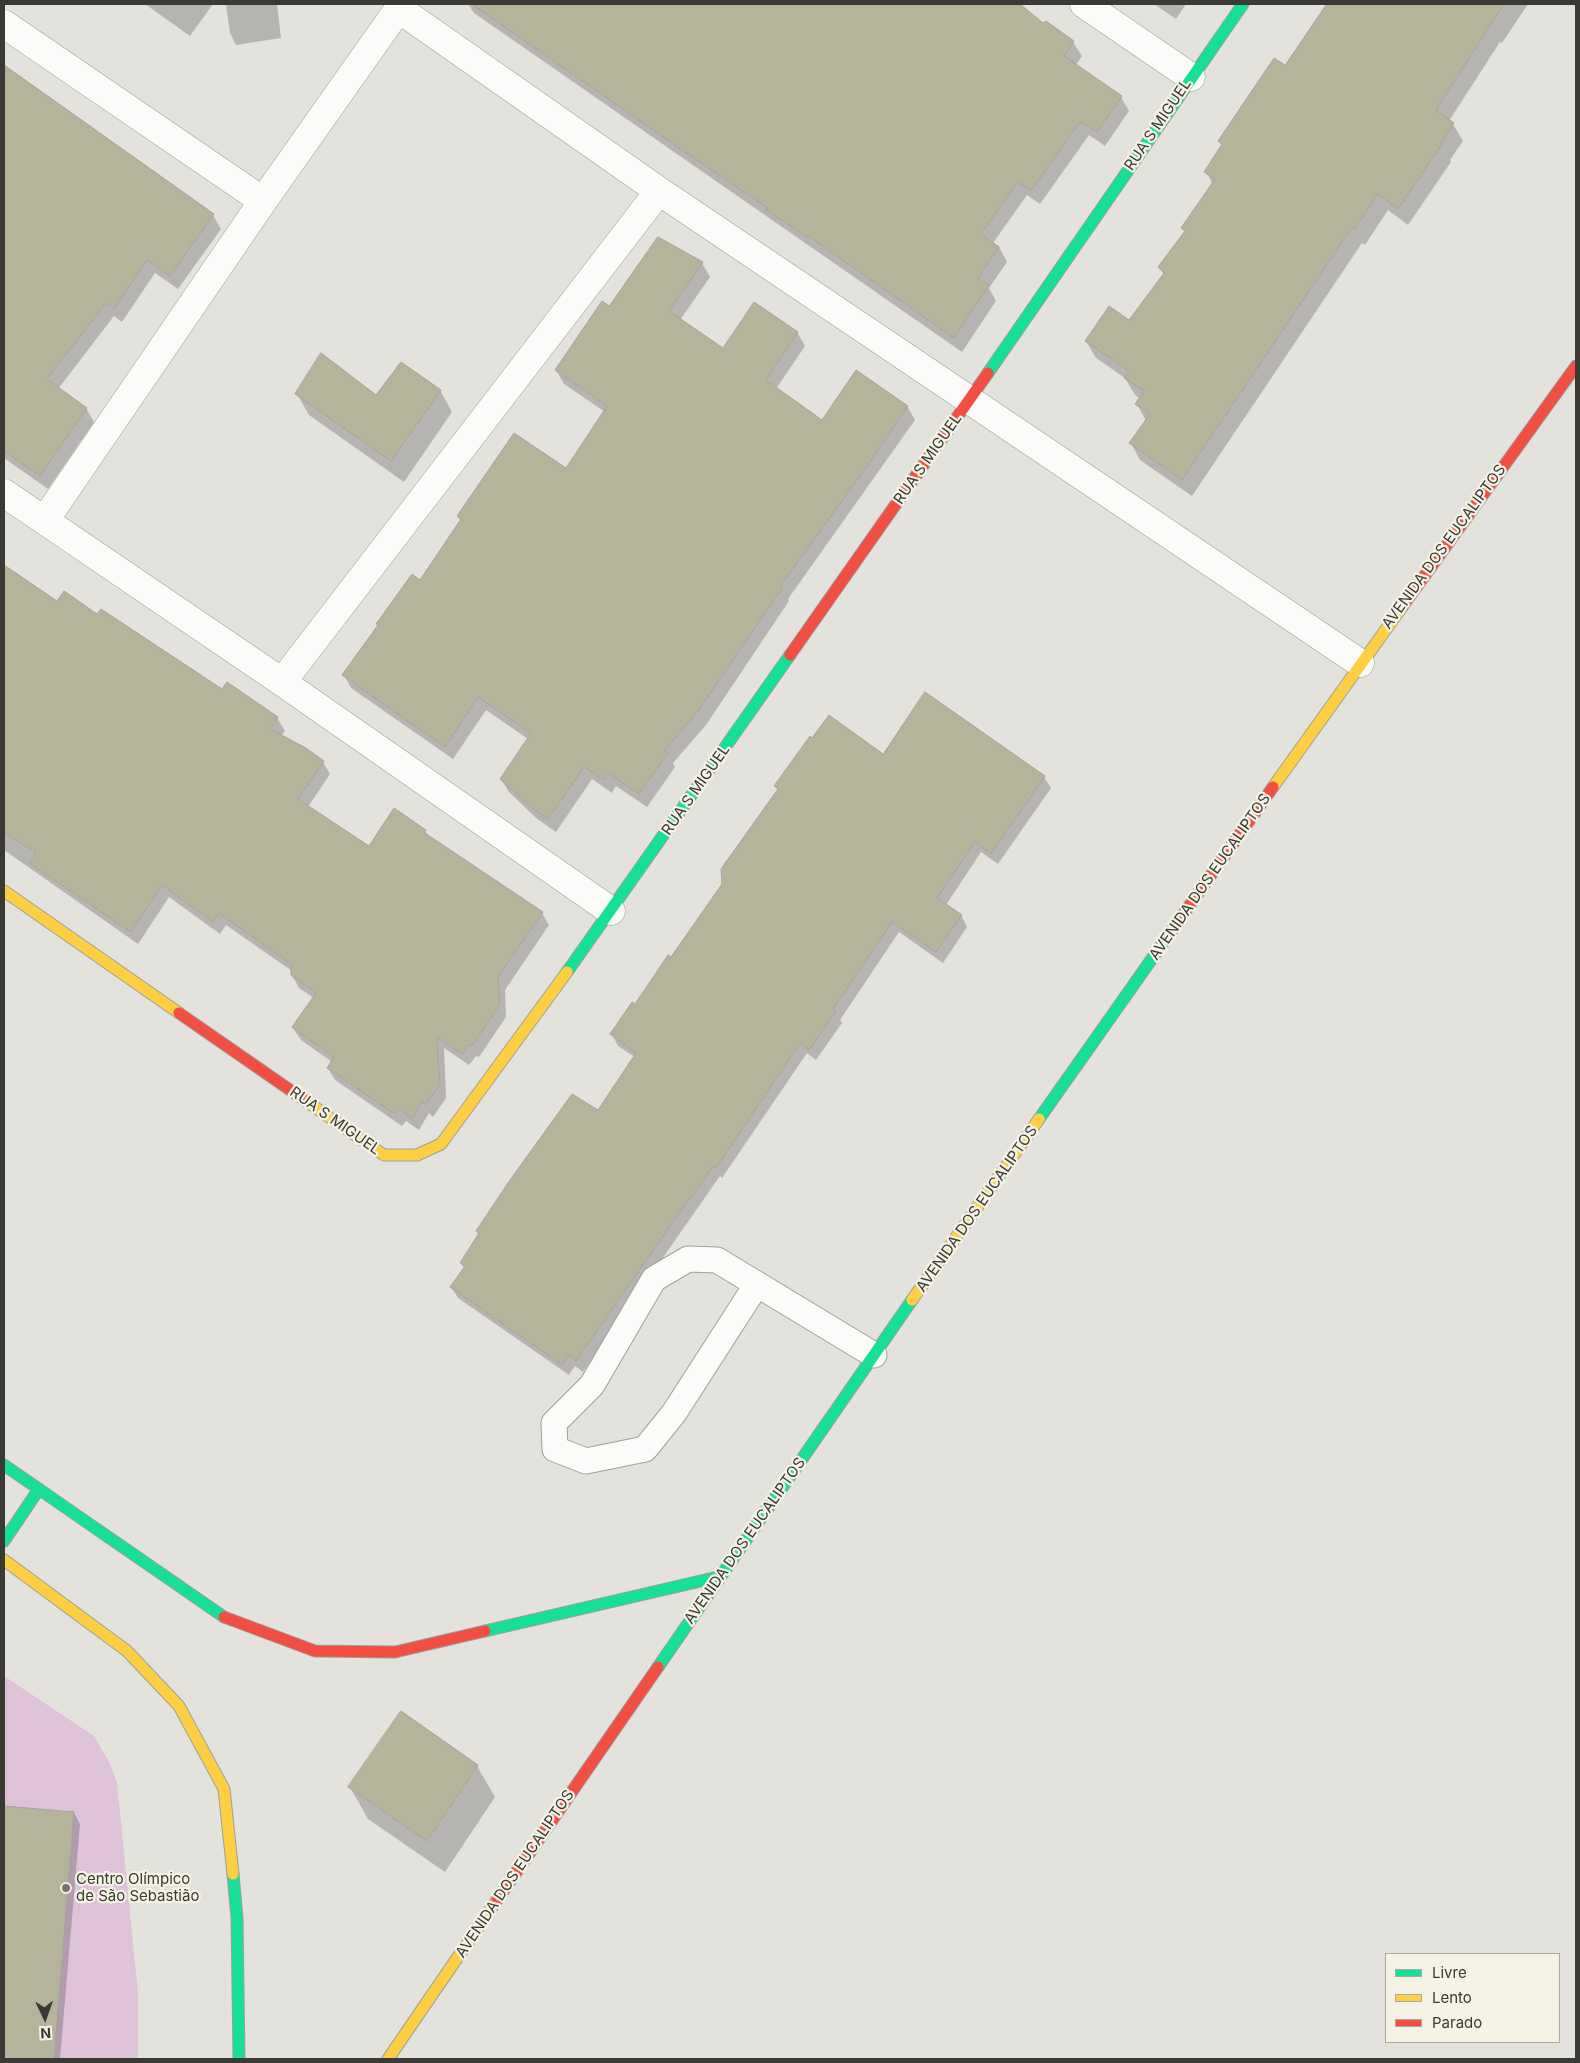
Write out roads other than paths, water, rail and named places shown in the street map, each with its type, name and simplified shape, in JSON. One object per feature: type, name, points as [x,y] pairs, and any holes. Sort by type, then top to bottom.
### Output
[{"type":"street","points":[[1084,4],[1191,77]]},
{"type":"street","name":"RUA S MIGUEL","points":[[4,891],[384,1155],[417,1155],[442,1144],[611,911],[970,399],[1243,4]]},
{"type":"street","points":[[45,520],[263,201],[400,6],[659,191],[1360,663]]},
{"type":"street","points":[[4,24],[263,201]]},
{"type":"street","points":[[282,682],[659,191]]},
{"type":"street","name":"AVENIDA DOS EUCALIPTOS","points":[[388,2059],[718,1577],[1360,663],[1576,366]]},
{"type":"street","points":[[4,493],[282,682],[611,911]]},
{"type":"street","points":[[4,1465],[228,1620],[315,1651],[395,1652],[718,1577]]},
{"type":"street","points":[[4,1540],[39,1489]]},
{"type":"street","points":[[4,1560],[127,1651],[180,1706],[224,1788],[237,1918],[239,2059]]},
{"type":"lane","points":[[757,1284],[674,1413],[645,1449],[586,1461],[555,1449],[554,1423],[592,1385],[654,1279],[688,1259],[717,1260],[757,1284],[874,1355]]},
{"type":"place","name":"Centro Olímpico de São Sebastião","points":[[66,1888]]}]
